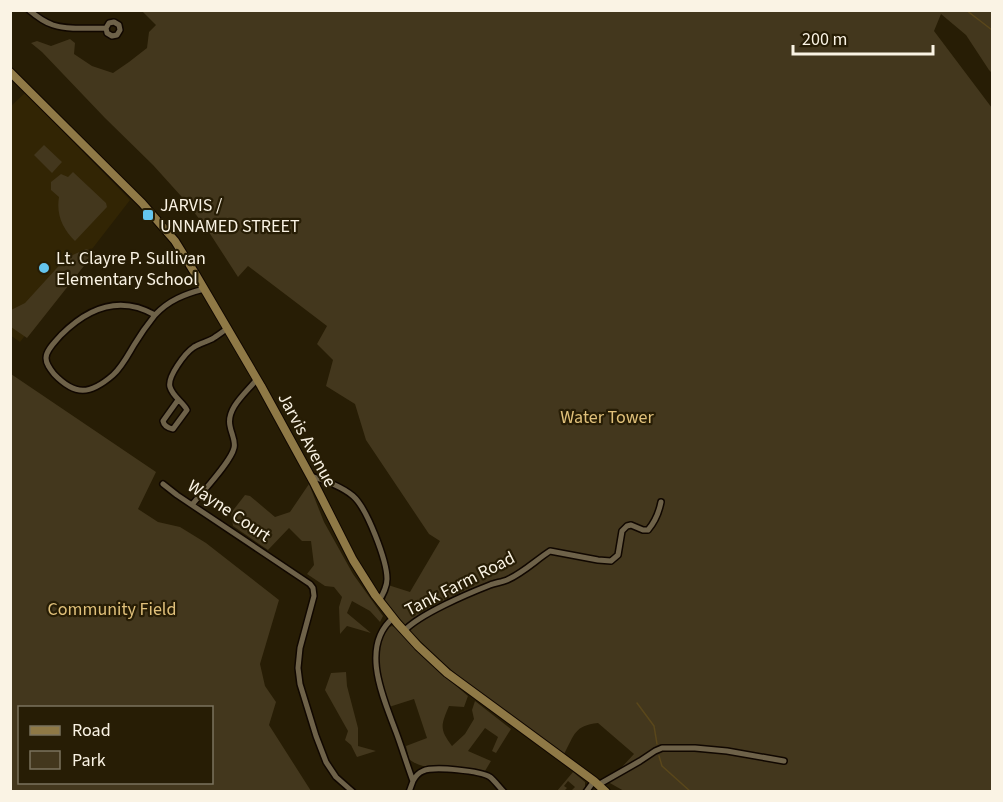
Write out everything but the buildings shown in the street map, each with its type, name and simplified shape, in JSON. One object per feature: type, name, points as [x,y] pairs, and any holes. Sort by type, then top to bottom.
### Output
[{"type":"street","points":[[29,10],[54,25],[106,28]]},
{"type":"street","name":"Jarvis Avenue","points":[[10,72],[153,215],[175,241],[257,379],[311,476],[353,560],[393,618],[427,656],[447,674],[606,792]]},
{"type":"street","points":[[155,315],[127,305],[109,306],[97,310],[78,321],[58,338],[47,353],[47,365],[73,389],[96,387],[116,372],[155,315],[171,301],[204,289]]},
{"type":"street","points":[[178,400],[163,421],[170,429],[176,427],[187,410],[171,389],[170,381],[181,360],[193,348],[228,328]]},
{"type":"street","points":[[192,505],[234,449],[235,443],[229,424],[230,414],[257,379]]},
{"type":"street","points":[[311,476],[347,492],[358,501],[365,512],[387,572],[385,590],[380,601]]},
{"type":"street","name":"Wayne Court","points":[[163,484],[313,588],[313,603],[303,632],[299,656],[300,684],[326,762],[336,777],[353,792]]},
{"type":"street","name":"Tank Farm Road","points":[[404,631],[417,620],[437,610],[489,585],[508,579],[550,551],[598,561],[611,561],[618,555],[624,528],[631,525],[644,530],[649,529],[661,502]]},
{"type":"street","points":[[393,618],[387,623],[379,637],[376,667],[378,683],[413,781]]},
{"type":"street","points":[[586,792],[596,783],[662,748],[727,751],[784,761]]},
{"type":"street","points":[[409,792],[417,775],[426,770],[438,769],[488,776],[504,792]]},
{"type":"shaded area","name":"Lt. Clayre P. Sullivan Elementary School","points":[[25,93],[130,200],[20,342],[10,335],[10,107]]},
{"type":"green space","name":"Water Tower","points":[[142,11],[992,11],[992,73],[966,35],[941,14],[934,31],[992,108],[992,791],[624,791],[608,782],[634,754],[598,723],[584,726],[576,732],[564,754],[491,702],[424,645],[385,600],[388,585],[410,592],[440,541],[429,534],[366,440],[355,404],[326,386],[333,360],[317,344],[327,326],[248,266],[238,277],[205,226],[181,196],[31,43],[37,41],[51,46],[70,39],[75,43],[74,54],[92,66],[113,73],[147,48],[149,32],[156,25]]},
{"type":"green space","points":[[44,145],[62,162],[52,173],[34,155]]},
{"type":"green space","points":[[73,172],[106,203],[107,207],[75,241],[61,221],[59,197],[51,190],[51,182],[61,174],[68,177]]},
{"type":"green space","points":[[86,249],[95,252],[27,338],[11,327],[11,310],[25,303],[66,258]]},
{"type":"green space","name":"Community Field","points":[[11,374],[156,472],[138,509],[158,522],[180,527],[206,543],[279,600],[260,664],[265,686],[276,702],[269,725],[311,791],[11,791]]},
{"type":"green space","points":[[309,484],[324,522],[353,574],[383,616],[380,622],[370,611],[352,601],[347,613],[371,633],[347,626],[340,634],[339,607],[342,597],[334,587],[325,586],[307,574],[314,565],[311,541],[302,541],[289,528],[268,550],[233,526],[231,513],[245,495],[250,496],[275,517],[290,512]]},
{"type":"green space","points":[[392,626],[468,696],[464,707],[449,706],[444,718],[443,731],[452,746],[465,734],[474,719],[472,710],[475,701],[511,729],[496,753],[492,751],[498,737],[485,728],[468,751],[491,761],[485,771],[425,766],[409,759],[406,746],[427,738],[414,699],[389,707],[382,688],[378,668],[379,647],[386,628]]},
{"type":"green space","points":[[346,672],[347,686],[358,728],[358,746],[376,751],[357,757],[351,745],[345,740],[348,731],[325,690],[331,673]]},
{"type":"green space","points":[[573,772],[585,782],[582,791],[571,791],[575,787],[568,781],[564,786],[567,788],[564,791],[557,791]]},
{"type":"waterway","points":[[966,10],[992,30]]},
{"type":"waterway","points":[[637,703],[654,726],[657,744]]},
{"type":"waterway","points":[[659,756],[662,766],[691,792]]},
{"type":"place","name":"JARVIS / UNNAMED STREET","points":[[148,215]]},
{"type":"place","name":"Lt. Clayre P. Sullivan Elementary School","points":[[44,268]]}]
